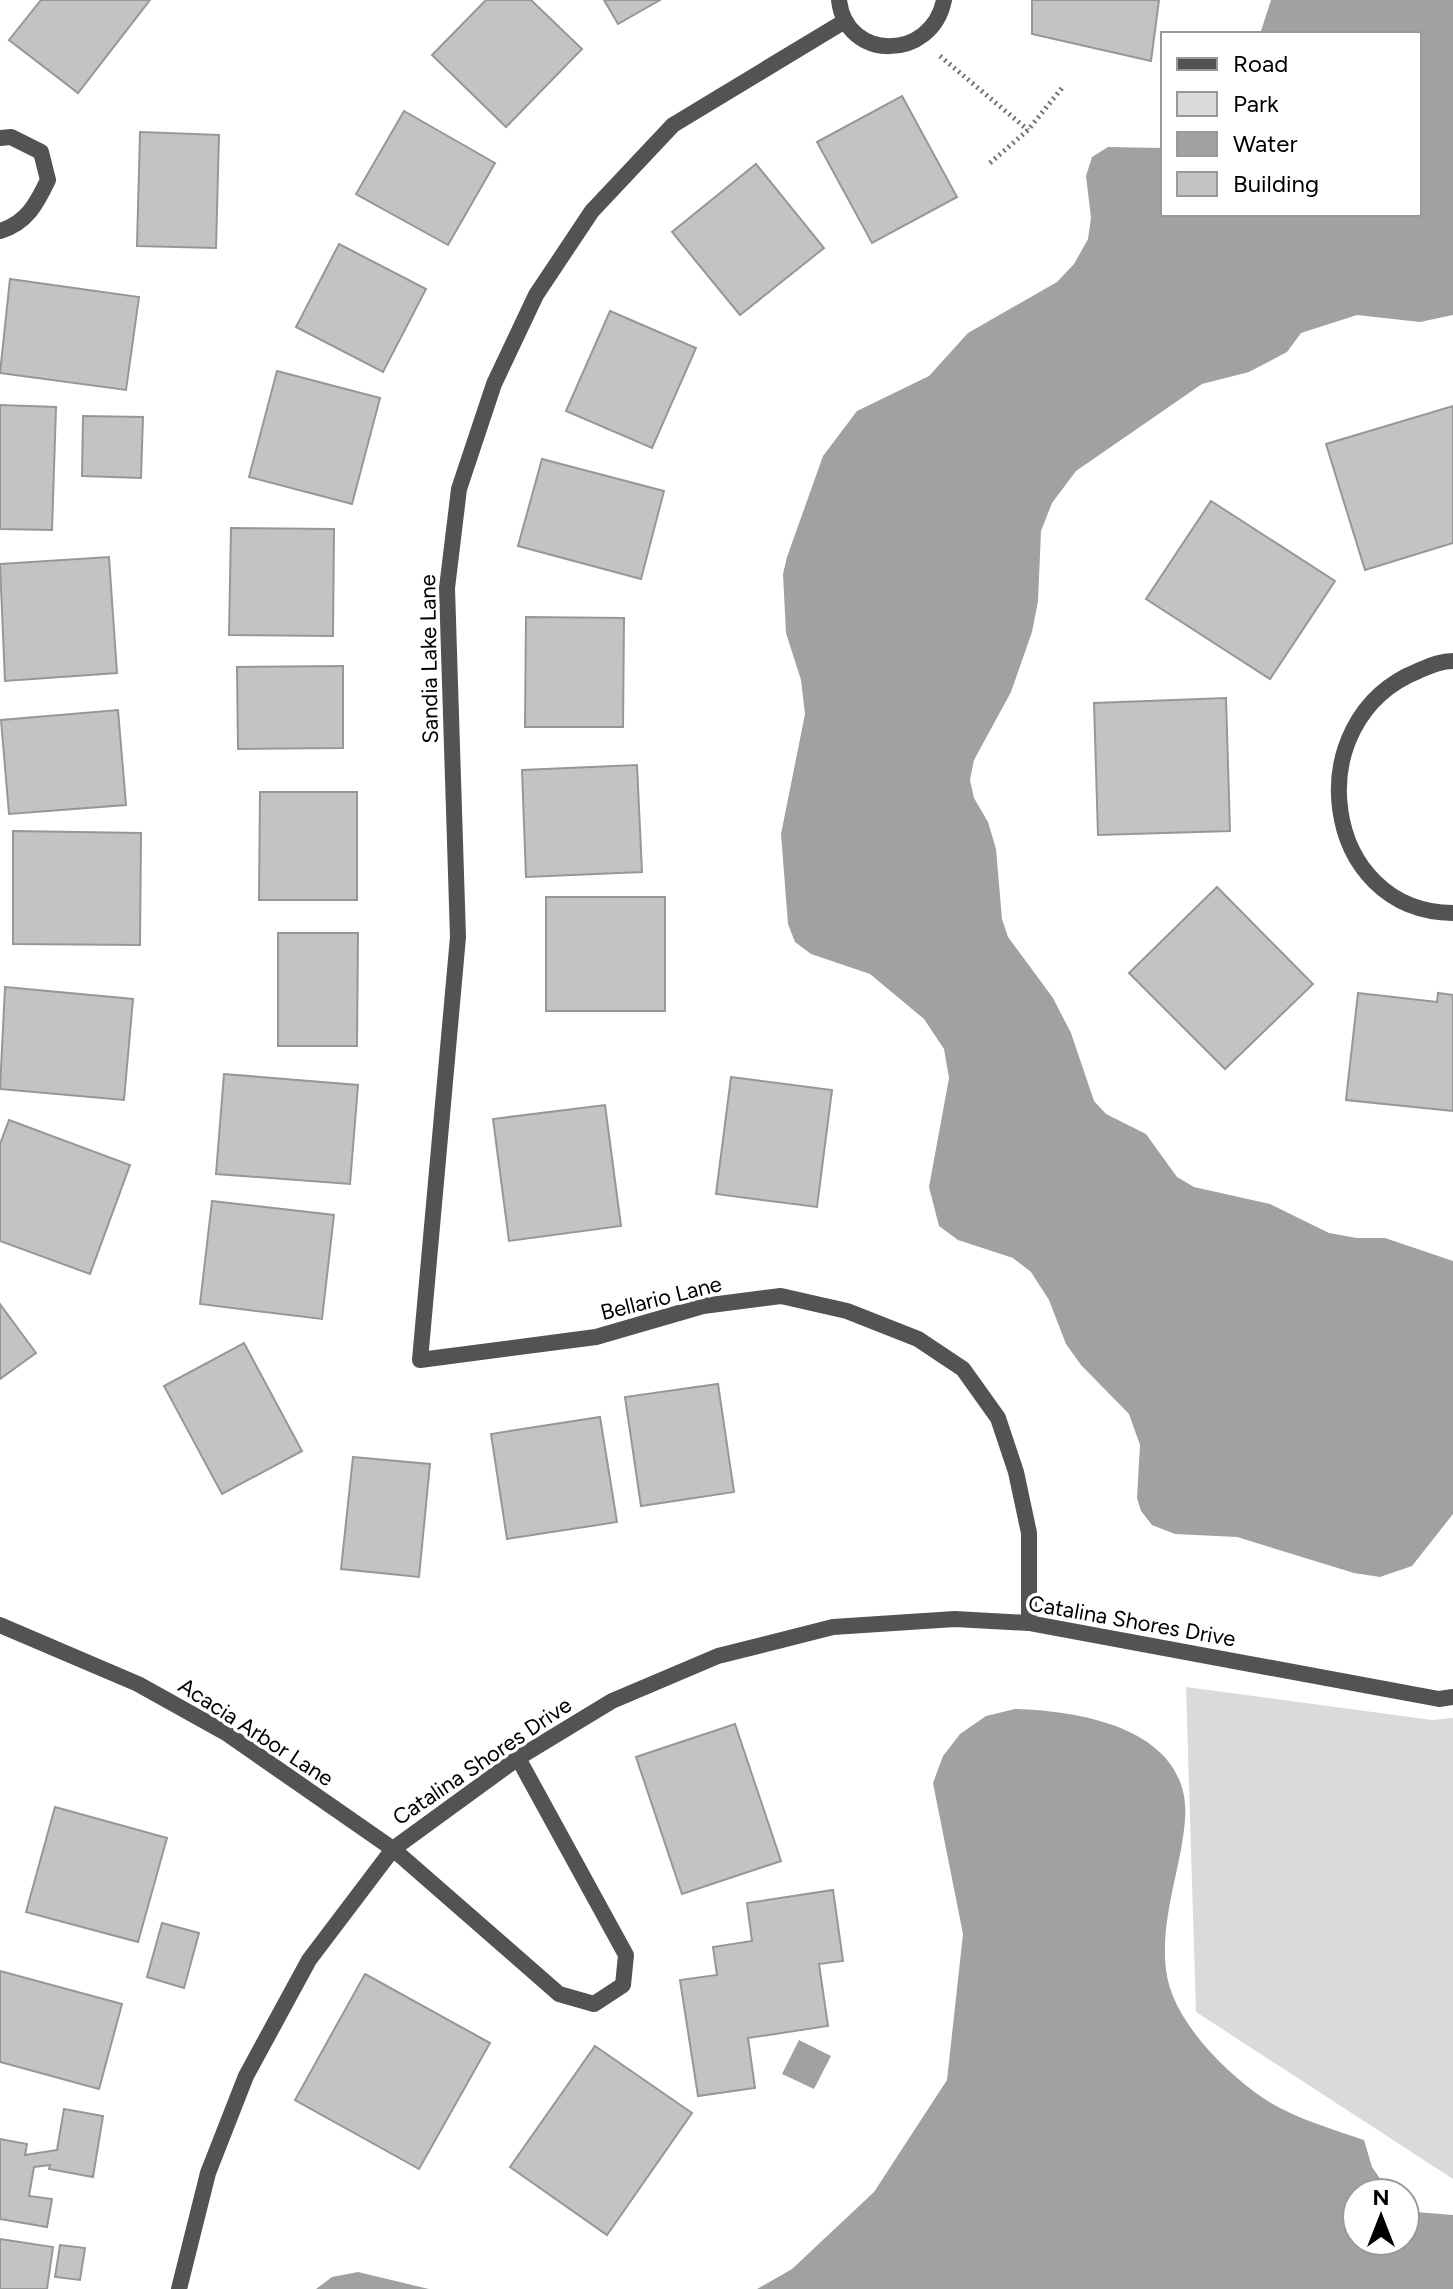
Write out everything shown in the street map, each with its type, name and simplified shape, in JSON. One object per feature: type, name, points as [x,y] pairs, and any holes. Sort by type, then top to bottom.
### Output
[{"type":"street","points":[[839,0],[845,21],[871,43],[904,45],[920,38],[937,20],[944,0]]},
{"type":"street","name":"Sandia Lake Lane","points":[[420,1360],[458,937],[447,588],[459,489],[500,371],[536,295],[592,211],[673,125],[845,21]]},
{"type":"street","points":[[0,138],[11,137],[41,152],[48,180],[33,210],[11,227],[0,231]]},
{"type":"street","points":[[1453,661],[1443,661],[1400,678],[1373,699],[1348,738],[1336,782],[1344,835],[1377,886],[1428,913],[1453,913]]},
{"type":"street","name":"Bellario Lane","points":[[420,1360],[596,1337],[703,1306],[781,1296],[847,1311],[918,1339],[963,1369],[998,1418],[1016,1472],[1029,1533],[1029,1623]]},
{"type":"street","name":"Catalina Shores Drive","points":[[179,2289],[208,2173],[246,2076],[309,1960],[393,1849],[518,1758],[612,1701],[718,1656],[833,1627],[955,1619],[1029,1623],[1439,1699],[1453,1697]]},
{"type":"street","name":"Acacia Arbor Lane","points":[[0,1625],[138,1684],[226,1733],[393,1849],[559,1994],[594,2004],[623,1985],[626,1955],[614,1928],[518,1758]]},
{"type":"path","points":[[920,38],[1028,130]]},
{"type":"path","points":[[990,163],[1028,130],[1062,88]]},
{"type":"green space","points":[[1186,1687],[1432,1720],[1453,1718],[1453,2179],[1196,2012]]},
{"type":"water","points":[[1271,0],[1453,0],[1453,315],[1420,322],[1357,315],[1301,333],[1287,352],[1249,372],[1202,384],[1076,471],[1052,503],[1041,531],[1038,601],[1032,632],[1011,692],[974,760],[970,780],[974,798],[988,822],[996,849],[1002,919],[1008,937],[1053,998],[1071,1033],[1094,1101],[1106,1114],[1146,1134],[1177,1177],[1194,1187],[1270,1204],[1329,1233],[1357,1238],[1385,1238],[1453,1261],[1453,1514],[1412,1566],[1380,1577],[1354,1573],[1237,1537],[1175,1534],[1152,1525],[1141,1511],[1137,1498],[1140,1445],[1129,1414],[1081,1365],[1066,1344],[1049,1300],[1031,1272],[1013,1258],[958,1240],[939,1226],[929,1187],[949,1078],[944,1049],[924,1019],[870,974],[811,954],[795,942],[788,924],[781,834],[805,714],[801,680],[786,633],[783,574],[823,456],[857,411],[929,376],[968,333],[1057,282],[1074,264],[1088,239],[1091,218],[1086,176],[1092,157],[1108,147],[1161,148],[1161,216],[1421,216],[1421,32],[1261,32]]},
{"type":"water","points":[[1015,1709],[1101,1721],[1152,1746],[1171,1765],[1183,1789],[1185,1820],[1168,1913],[1165,1951],[1170,1989],[1178,2007],[1202,2043],[1232,2074],[1263,2098],[1299,2117],[1364,2140],[1372,2167],[1379,2177],[1341,2177],[1341,2257],[1421,2257],[1421,2212],[1453,2215],[1453,2289],[757,2289],[792,2269],[874,2192],[947,2080],[963,1934],[933,1783],[943,1756],[960,1734],[986,1716]]},
{"type":"water","points":[[799,2040],[831,2056],[814,2089],[782,2074]]},
{"type":"water","points":[[358,2272],[429,2289],[316,2289],[332,2277]]},
{"type":"building","points":[[41,0],[150,0],[78,93],[9,40]]},
{"type":"building","points":[[486,0],[531,0],[582,49],[506,127],[432,55]]},
{"type":"building","points":[[604,0],[660,0],[618,24]]},
{"type":"building","points":[[1032,0],[1159,0],[1151,61],[1032,34]]},
{"type":"building","points":[[902,96],[957,197],[872,243],[817,142]]},
{"type":"building","points":[[404,111],[495,163],[448,245],[356,194]]},
{"type":"building","points":[[140,132],[219,135],[216,248],[137,246]]},
{"type":"building","points":[[756,164],[824,248],[740,315],[672,232]]},
{"type":"building","points":[[339,244],[426,289],[383,372],[296,327]]},
{"type":"building","points":[[10,279],[139,297],[126,390],[0,373]]},
{"type":"building","points":[[610,311],[696,348],[652,448],[566,411]]},
{"type":"building","points":[[277,371],[380,398],[352,504],[249,477]]},
{"type":"building","points":[[0,405],[56,407],[52,530],[0,529]]},
{"type":"building","points":[[1453,406],[1453,543],[1365,570],[1326,444]]},
{"type":"building","points":[[83,416],[143,417],[141,478],[82,476]]},
{"type":"building","points":[[542,459],[664,491],[641,579],[518,546]]},
{"type":"building","points":[[1211,501],[1335,581],[1270,679],[1146,599]]},
{"type":"building","points":[[231,528],[334,529],[333,636],[229,635]]},
{"type":"building","points":[[109,557],[117,673],[5,681],[0,564]]},
{"type":"building","points":[[526,617],[624,618],[623,727],[525,727]]},
{"type":"building","points":[[343,666],[343,748],[238,749],[237,667]]},
{"type":"building","points":[[1226,698],[1230,831],[1098,835],[1094,703]]},
{"type":"building","points":[[118,710],[126,805],[9,814],[1,720]]},
{"type":"building","points":[[637,765],[642,872],[526,877],[522,770]]},
{"type":"building","points":[[260,792],[357,792],[357,900],[259,900]]},
{"type":"building","points":[[13,831],[141,833],[140,945],[13,944]]},
{"type":"building","points":[[1217,887],[1313,984],[1225,1069],[1129,973]]},
{"type":"building","points":[[546,897],[665,897],[665,1011],[546,1011]]},
{"type":"building","points":[[278,933],[358,933],[357,1046],[278,1046]]},
{"type":"building","points":[[5,987],[133,999],[124,1100],[0,1089]]},
{"type":"building","points":[[1358,993],[1437,1002],[1438,993],[1453,995],[1453,1111],[1346,1100]]},
{"type":"building","points":[[224,1074],[358,1085],[350,1184],[216,1174]]},
{"type":"building","points":[[731,1077],[832,1090],[817,1207],[716,1194]]},
{"type":"building","points":[[605,1105],[621,1226],[509,1241],[493,1119]]},
{"type":"building","points":[[9,1120],[130,1165],[90,1274],[0,1241],[0,1144]]},
{"type":"building","points":[[212,1201],[334,1215],[322,1319],[200,1304]]},
{"type":"building","points":[[0,1304],[36,1353],[0,1379]]},
{"type":"building","points":[[244,1343],[302,1451],[222,1494],[164,1386]]},
{"type":"building","points":[[718,1384],[734,1492],[641,1506],[625,1397]]},
{"type":"building","points":[[600,1417],[617,1522],[507,1539],[491,1434]]},
{"type":"building","points":[[353,1457],[430,1464],[419,1577],[341,1569]]},
{"type":"building","points":[[735,1724],[781,1861],[682,1894],[636,1757]]},
{"type":"building","points":[[55,1807],[167,1838],[138,1942],[26,1912]]},
{"type":"building","points":[[833,1890],[843,1961],[819,1964],[828,2026],[748,2038],[755,2088],[698,2096],[680,1980],[717,1975],[713,1947],[752,1941],[747,1903]]},
{"type":"building","points":[[162,1923],[199,1933],[184,1988],[147,1977]]},
{"type":"building","points":[[0,1971],[122,2004],[99,2089],[0,2062]]},
{"type":"building","points":[[365,1974],[490,2043],[419,2169],[295,2100]]},
{"type":"building","points":[[595,2046],[692,2113],[607,2235],[510,2167]]},
{"type":"building","points":[[64,2109],[103,2116],[93,2177],[49,2169],[50,2165],[34,2167],[29,2196],[52,2199],[47,2227],[0,2219],[0,2139],[27,2144],[25,2155],[57,2150]]},
{"type":"building","points":[[0,2239],[53,2247],[47,2289],[0,2289]]},
{"type":"building","points":[[60,2245],[85,2248],[80,2280],[55,2277]]}]
